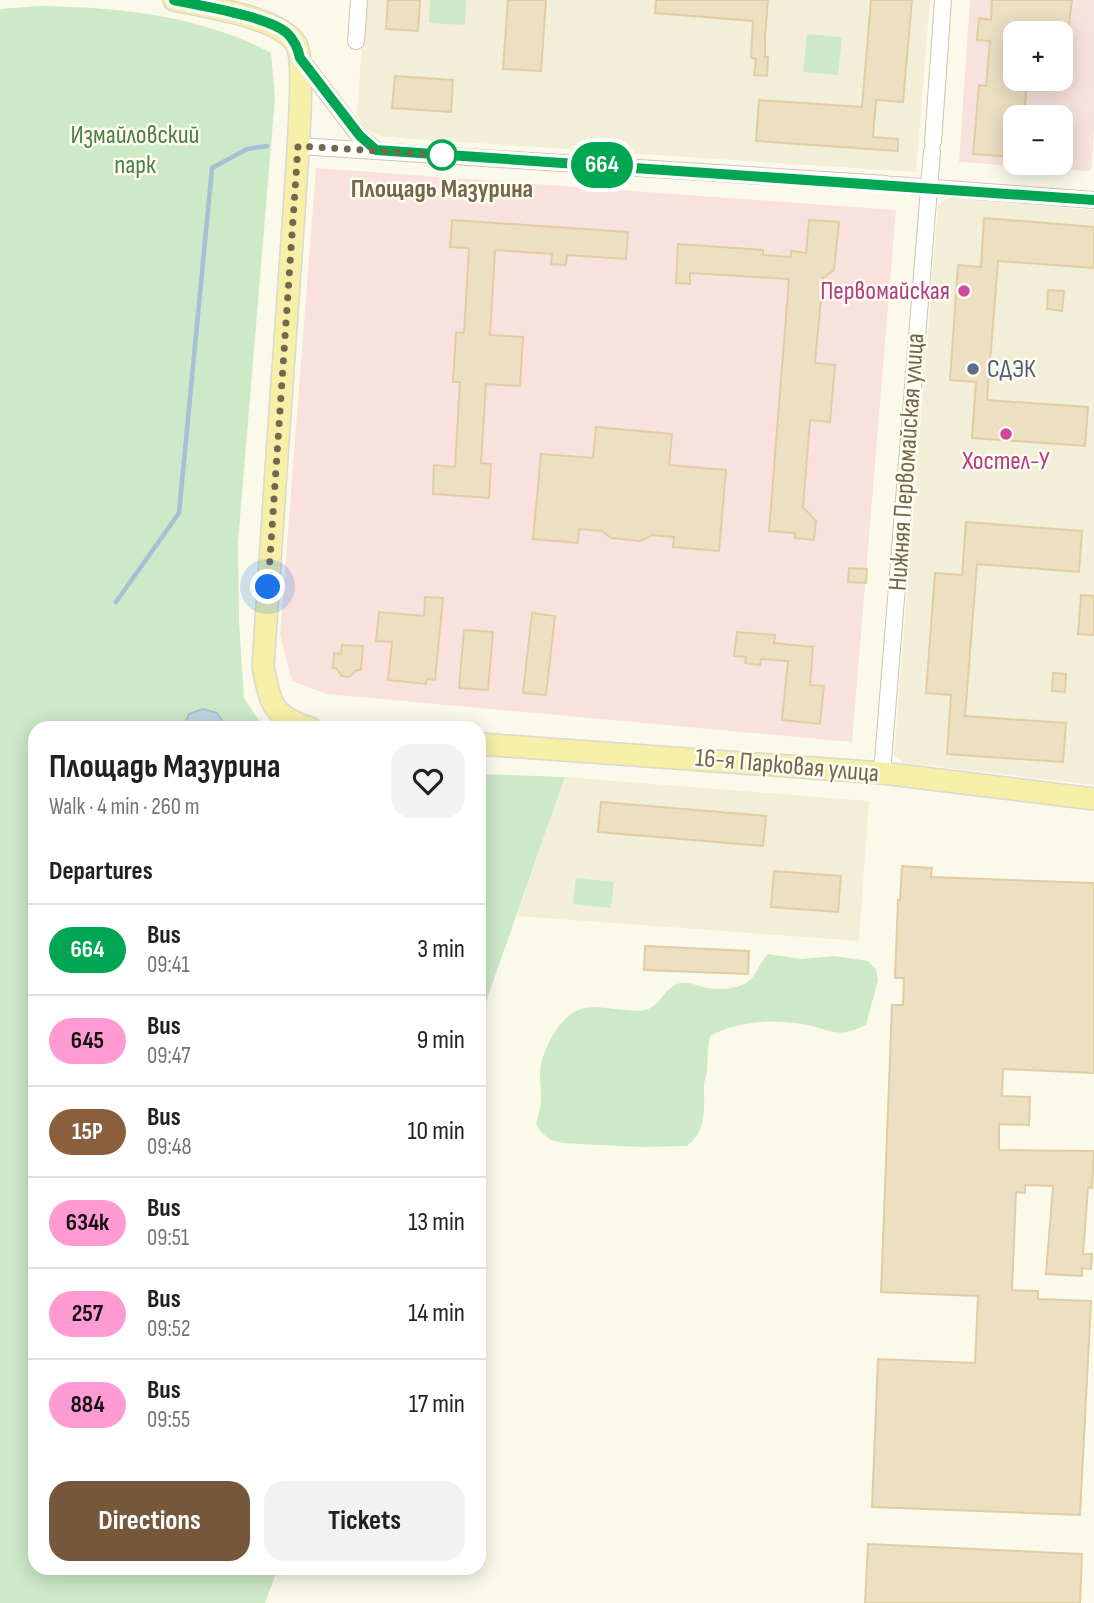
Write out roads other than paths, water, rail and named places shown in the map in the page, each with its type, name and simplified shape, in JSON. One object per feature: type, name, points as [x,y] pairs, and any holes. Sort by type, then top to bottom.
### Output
[{"type":"main road","points":[[174,0],[276,27],[288,34],[295,43],[300,58],[298,146],[263,667],[271,703],[288,721]]},
{"type":"main road","name":"16-я Парковая улица","points":[[486,744],[882,773],[1094,799]]},
{"type":"street","points":[[356,41],[359,0]]},
{"type":"street","name":"Нижняя Первомайская улица","points":[[882,773],[943,0]]},
{"type":"street","points":[[300,58],[360,136],[376,150]]},
{"type":"street","points":[[298,146],[1094,200]]},
{"type":"water","points":[[203,709],[217,713],[222,721],[186,721],[189,714]]},
{"type":"waterway","points":[[116,602],[179,513],[212,168],[247,149],[267,146]]},
{"type":"place","name":"Площадь Мазурина","points":[[442,155]]},
{"type":"place","name":"Первомайская","points":[[964,291]]},
{"type":"place","name":"СДЭК","points":[[973,369]]},
{"type":"place","name":"Хостел-У","points":[[1006,434]]},
{"type":"park label","name":"Измайловский парк","points":[[135,150]]}]
